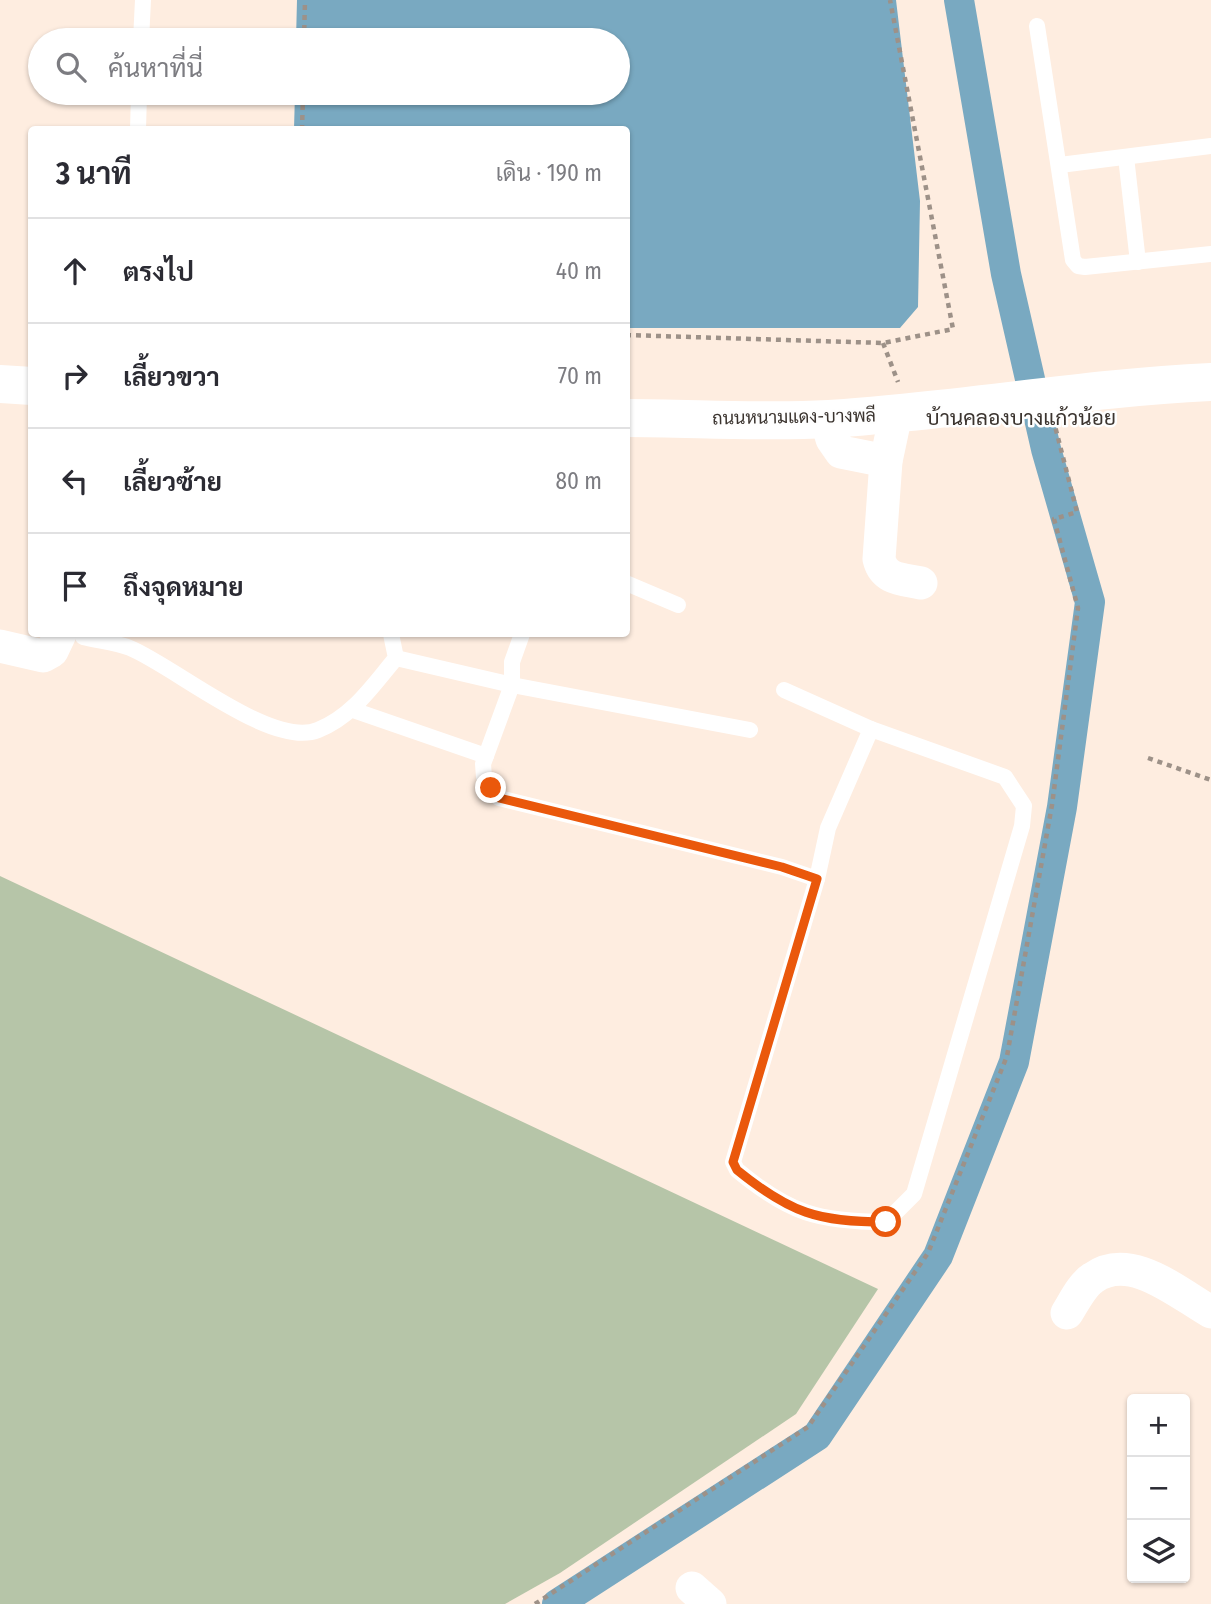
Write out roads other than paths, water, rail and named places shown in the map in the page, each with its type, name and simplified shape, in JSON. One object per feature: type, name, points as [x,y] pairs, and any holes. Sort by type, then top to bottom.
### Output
[{"type":"main road","name":"ถนนหนามแดง-บางพลี","points":[[630,418],[825,419],[996,404],[1056,404],[1211,383]]},
{"type":"main road","points":[[0,384],[28,386]]},
{"type":"street","points":[[896,414],[886,461],[879,559],[887,576],[921,583]]},
{"type":"street","points":[[825,419],[832,439],[841,452],[886,461]]},
{"type":"street","points":[[0,646],[43,656],[70,637]]},
{"type":"street","points":[[1066,1312],[1091,1279],[1111,1268],[1131,1269],[1211,1312]]},
{"type":"lane","points":[[142,28],[143,0]]},
{"type":"lane","points":[[1037,26],[1073,260],[1078,266],[1085,267],[1211,254]]},
{"type":"lane","points":[[138,126],[139,105]]},
{"type":"lane","points":[[1060,165],[1211,146]]},
{"type":"lane","points":[[1126,157],[1138,262]]},
{"type":"lane","points":[[630,585],[678,605]]},
{"type":"lane","points":[[81,637],[129,648],[248,717],[302,734],[325,727],[353,710],[396,658]]},
{"type":"lane","points":[[392,637],[396,658]]},
{"type":"lane","points":[[521,637],[512,662],[512,685],[483,764],[484,777],[499,798],[782,867],[817,879]]},
{"type":"lane","points":[[396,658],[512,685],[750,730]]},
{"type":"lane","points":[[784,690],[871,729],[1005,777],[1024,806],[1022,826],[914,1194],[886,1222],[811,1215],[783,1205],[737,1170],[733,1162],[817,879],[828,828],[871,729]]},
{"type":"lane","points":[[353,710],[486,757]]},
{"type":"water","points":[[297,0],[896,0],[920,201],[918,307],[900,328],[630,328],[630,126],[294,126],[295,105],[630,105],[630,28],[296,28]]},
{"type":"waterway","points":[[557,1604],[817,1436],[938,1256],[1014,1062],[1062,807],[1090,602],[1046,449],[1006,274],[959,0]]},
{"type":"district","name":"บ้านคลองบางแก้วน้อย","points":[[1021,418]]}]
